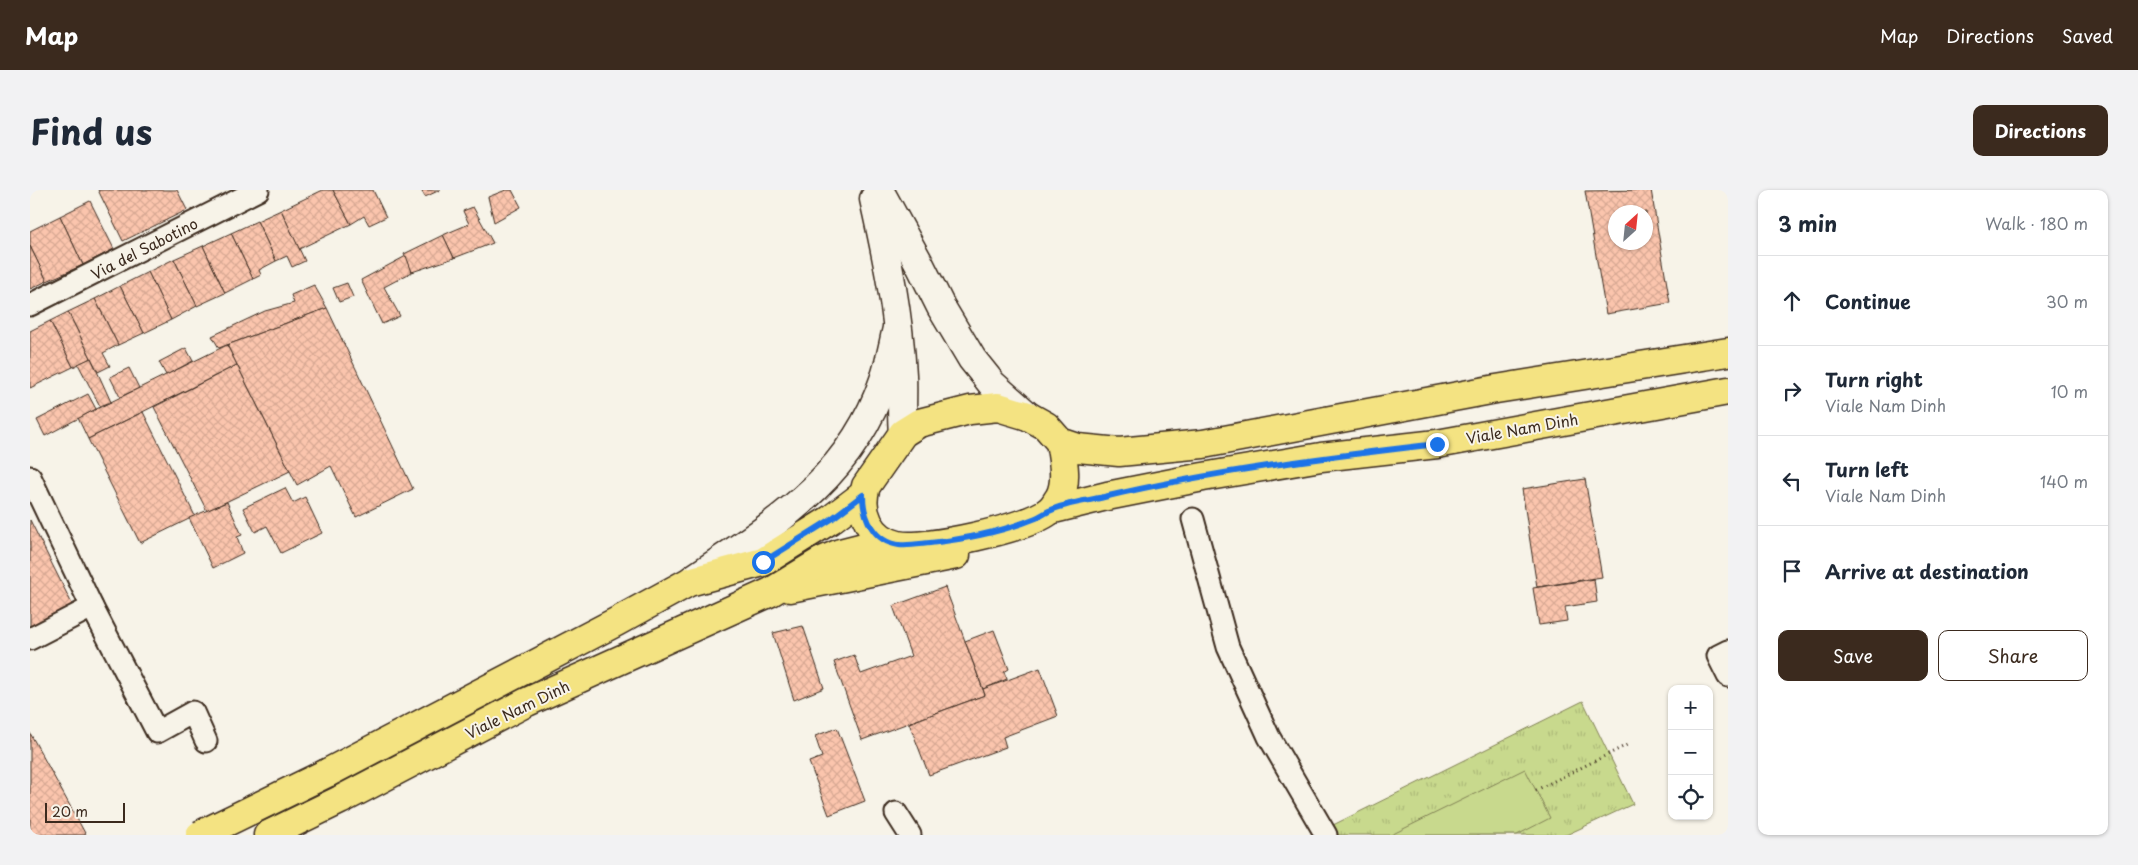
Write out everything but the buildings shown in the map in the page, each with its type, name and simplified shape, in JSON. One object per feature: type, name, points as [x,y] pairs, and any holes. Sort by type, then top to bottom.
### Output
[{"type":"main road","points":[[872,190],[888,261],[897,328],[902,375],[901,411],[903,433]]},
{"type":"main road","points":[[879,190],[920,263],[941,307],[972,359],[992,384],[1028,416]]},
{"type":"main road","points":[[689,582],[780,519],[815,490],[848,452],[868,418],[884,380],[897,328]]},
{"type":"main road","points":[[887,541],[875,532],[863,510],[863,495],[866,486],[903,433],[919,423],[970,410],[998,407],[1028,416],[1046,426],[1060,442],[1078,448],[1119,452],[1204,444],[1496,389],[1728,352]]},
{"type":"main road","name":"Viale Nam Dinh","points":[[887,541],[899,545],[950,541],[1000,531],[1038,517],[1050,510],[1106,496],[1322,458],[1437,444],[1728,391]]},
{"type":"main road","points":[[1050,510],[1060,497],[1063,486],[1064,463],[1060,442]]},
{"type":"main road","name":"Viale Nam Dinh","points":[[200,835],[327,773],[689,582],[763,562],[830,520],[863,495]]},
{"type":"main road","points":[[771,592],[949,557],[970,550],[1000,531]]},
{"type":"main road","points":[[771,592],[822,561],[840,553],[887,541]]},
{"type":"main road","name":"Viale Nam Dinh","points":[[268,835],[340,800],[527,702],[771,592]]},
{"type":"street","name":"Via del Sabotino","points":[[30,305],[258,190]]},
{"type":"street","points":[[30,477],[92,607],[156,732],[193,712],[206,741]]},
{"type":"street","points":[[1194,519],[1228,647],[1269,737],[1326,835]]},
{"type":"street","points":[[30,640],[92,607]]},
{"type":"street","points":[[1728,650],[1718,656],[1728,676]]},
{"type":"street","points":[[896,813],[910,835]]},
{"type":"path","points":[[1536,790],[1627,745]]},
{"type":"green space","points":[[1583,701],[1633,804],[1566,835],[1326,835],[1323,830]]},
{"type":"green space","points":[[1525,769],[1550,818],[1517,835],[1391,835]]},
{"type":"route","points":[[763,562],[830,520],[863,495],[863,510],[875,532],[887,541],[899,545],[926,544],[1000,531],[1038,517],[1050,510],[1106,496],[1322,458],[1437,444]]}]
